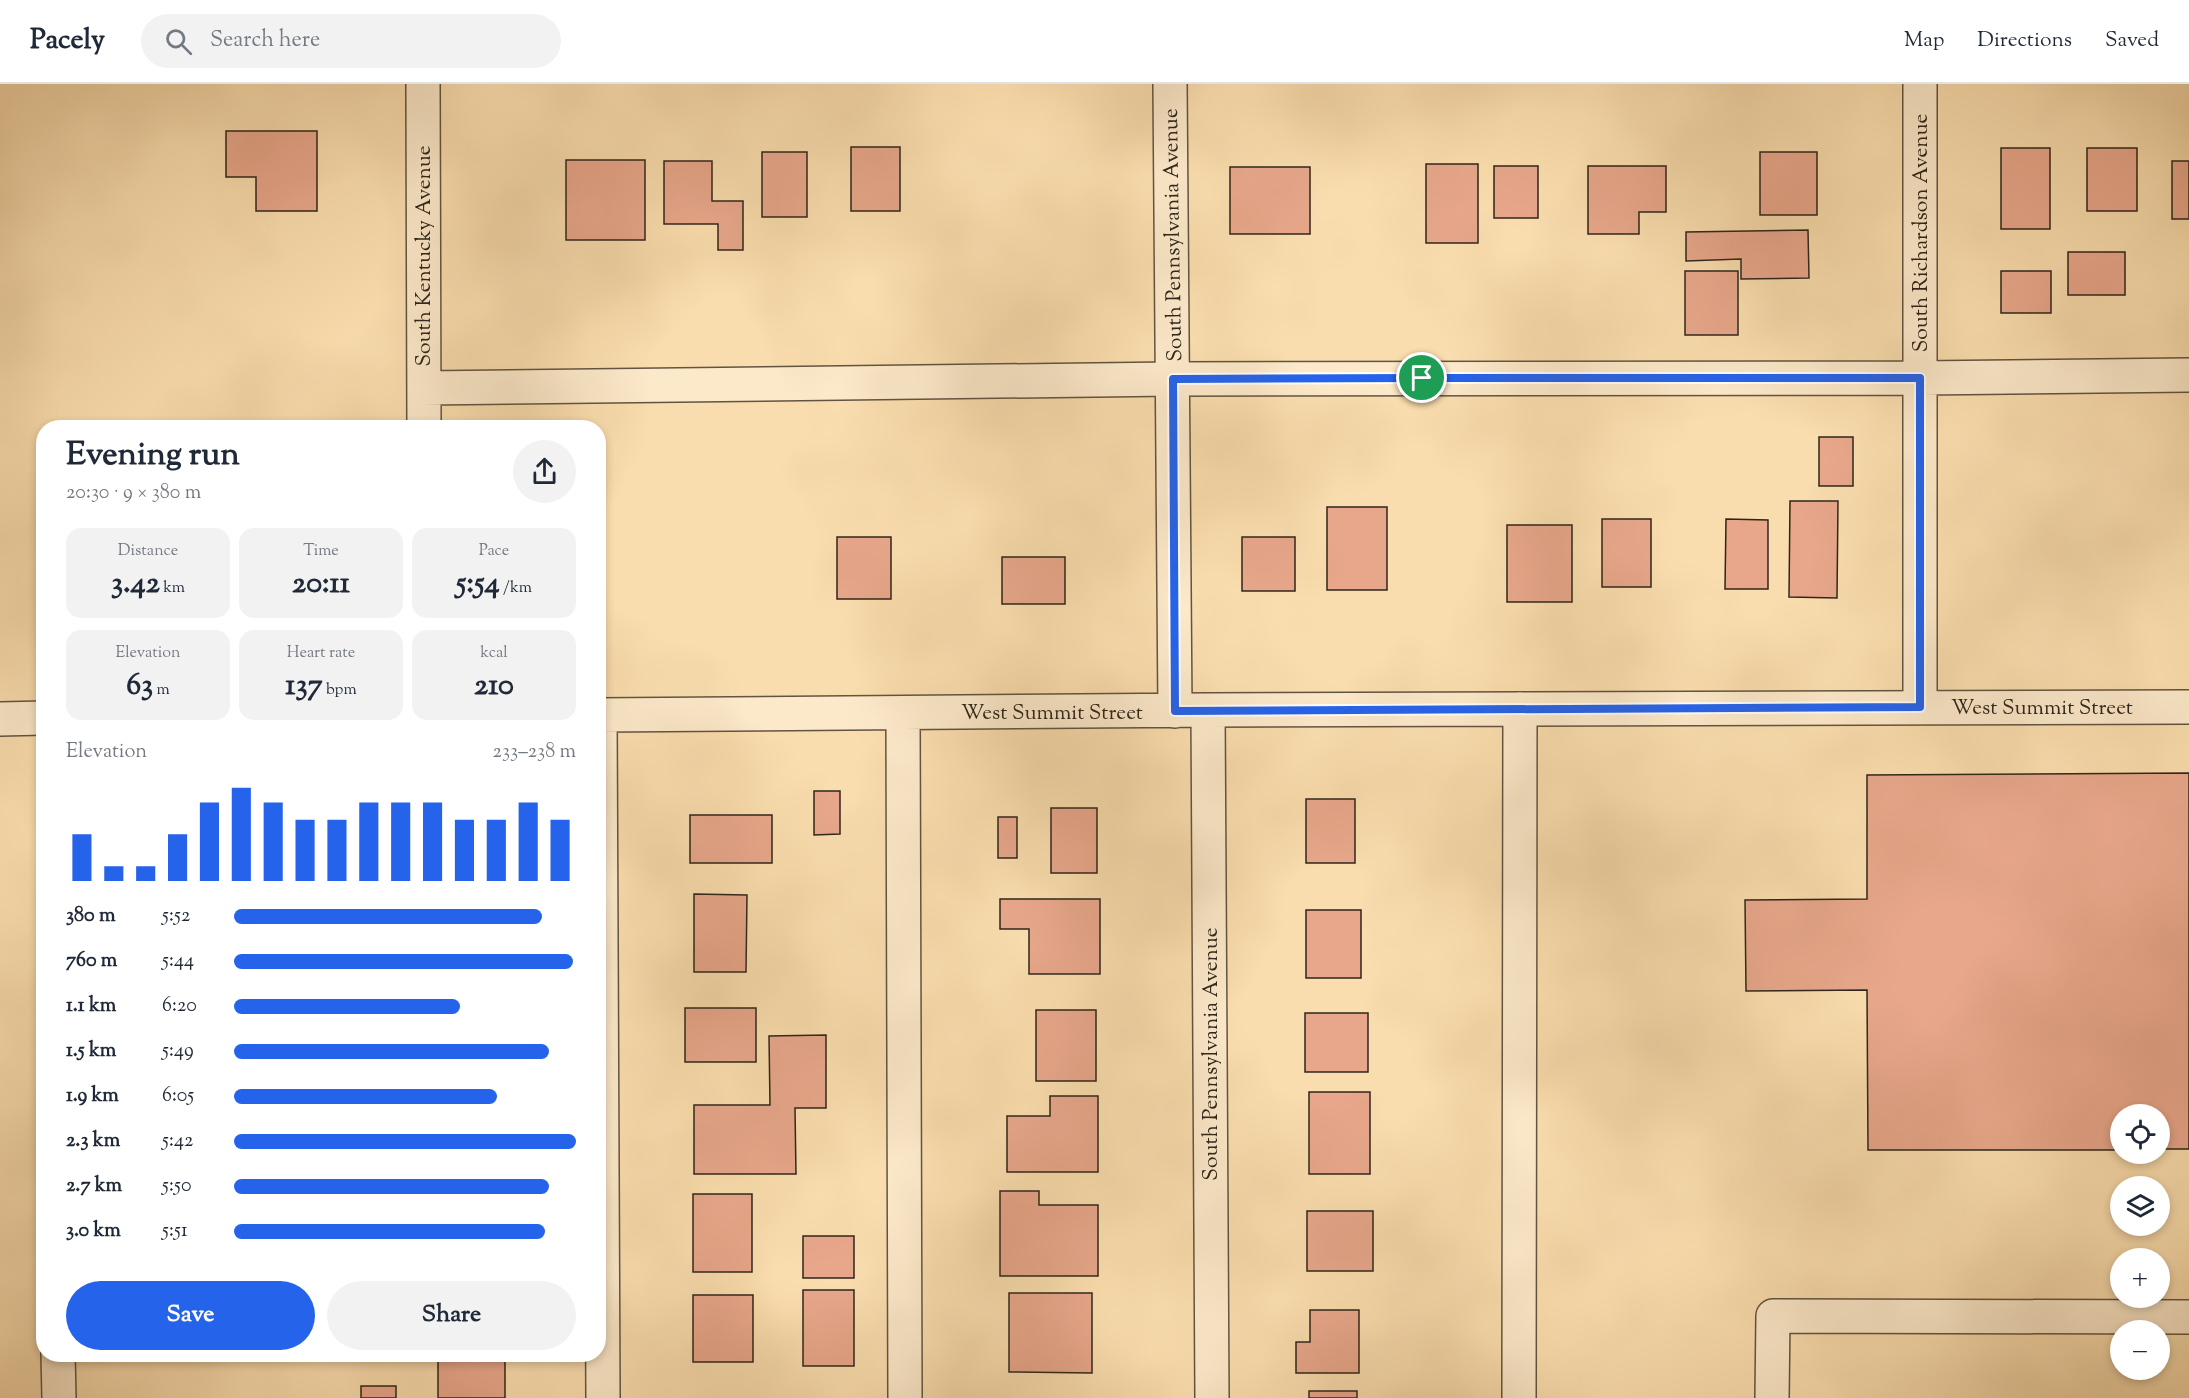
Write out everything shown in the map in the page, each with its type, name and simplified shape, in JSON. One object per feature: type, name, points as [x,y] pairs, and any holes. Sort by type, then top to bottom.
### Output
[{"type":"street","name":"South Kentucky Avenue","points":[[423,84],[424,420]]},
{"type":"street","name":"South Pennsylvania Avenue","points":[[1170,84],[1175,711]]},
{"type":"street","name":"South Richardson Avenue","points":[[1920,84],[1920,707]]},
{"type":"street","points":[[424,388],[1173,379],[1920,378],[2189,375]]},
{"type":"street","name":"West Summit Street","points":[[606,715],[1208,710],[2189,707]]},
{"type":"street","points":[[1519,1398],[1520,709]]},
{"type":"street","name":"South Pennsylvania Avenue","points":[[1208,710],[1212,1398]]},
{"type":"street","points":[[903,713],[905,1398]]},
{"type":"street","points":[[0,719],[36,718]]},
{"type":"street","points":[[1772,1398],[1773,1316],[2189,1317]]},
{"type":"street","points":[[58,1362],[59,1398]]},
{"type":"street","points":[[603,1362],[603,1398]]},
{"type":"building","points":[[226,131],[317,131],[317,211],[256,211],[256,177],[226,177]]},
{"type":"building","points":[[851,147],[900,147],[900,211],[851,211]]},
{"type":"building","points":[[2001,148],[2050,148],[2050,229],[2001,229]]},
{"type":"building","points":[[2087,148],[2137,148],[2137,211],[2087,211]]},
{"type":"building","points":[[762,152],[807,152],[807,217],[762,217]]},
{"type":"building","points":[[1760,152],[1817,152],[1817,215],[1760,215]]},
{"type":"building","points":[[566,160],[645,160],[645,240],[566,240]]},
{"type":"building","points":[[664,161],[712,161],[712,201],[743,201],[743,250],[718,250],[718,224],[664,224]]},
{"type":"building","points":[[2172,161],[2189,161],[2189,219],[2172,219]]},
{"type":"building","points":[[1426,164],[1478,164],[1478,243],[1426,243]]},
{"type":"building","points":[[1494,166],[1538,166],[1538,218],[1494,218]]},
{"type":"building","points":[[1588,166],[1666,166],[1666,212],[1639,212],[1639,234],[1588,234]]},
{"type":"building","points":[[1230,167],[1310,167],[1310,234],[1230,234]]},
{"type":"building","points":[[1808,230],[1809,278],[1741,279],[1741,259],[1686,261],[1686,232]]},
{"type":"building","points":[[2068,252],[2125,252],[2125,295],[2068,295]]},
{"type":"building","points":[[1685,271],[1738,271],[1738,335],[1685,335]]},
{"type":"building","points":[[2001,271],[2051,271],[2051,313],[2001,313]]},
{"type":"building","points":[[1819,437],[1853,437],[1853,486],[1819,486]]},
{"type":"building","points":[[1790,501],[1838,501],[1837,598],[1789,597]]},
{"type":"building","points":[[1327,507],[1387,507],[1387,590],[1327,590]]},
{"type":"building","points":[[1602,519],[1651,519],[1651,587],[1602,587]]},
{"type":"building","points":[[1726,519],[1768,520],[1768,589],[1725,589]]},
{"type":"building","points":[[1507,525],[1572,525],[1572,602],[1507,602]]},
{"type":"building","points":[[837,537],[891,537],[891,599],[837,599]]},
{"type":"building","points":[[1242,537],[1295,537],[1295,591],[1242,591]]},
{"type":"building","points":[[1002,557],[1065,557],[1065,604],[1002,604]]},
{"type":"building","points":[[2189,773],[2189,1149],[2170,1149],[2170,1104],[2110,1104],[2110,1150],[1868,1150],[1867,990],[1746,991],[1745,900],[1867,899],[1867,775]]},
{"type":"building","points":[[814,791],[840,791],[840,834],[814,835]]},
{"type":"building","points":[[1306,799],[1355,799],[1355,863],[1306,863]]},
{"type":"building","points":[[1051,808],[1097,808],[1097,873],[1051,873]]},
{"type":"building","points":[[690,815],[772,815],[772,863],[690,863]]},
{"type":"building","points":[[998,817],[1017,817],[1017,858],[998,858]]},
{"type":"building","points":[[694,894],[747,895],[746,972],[694,972]]},
{"type":"building","points":[[1000,899],[1100,899],[1100,974],[1029,974],[1029,929],[1000,929]]},
{"type":"building","points":[[1306,910],[1361,910],[1361,978],[1306,978]]},
{"type":"building","points":[[685,1008],[756,1008],[756,1062],[685,1062]]},
{"type":"building","points":[[1036,1010],[1096,1010],[1096,1081],[1036,1081]]},
{"type":"building","points":[[1305,1013],[1368,1013],[1368,1072],[1305,1072]]},
{"type":"building","points":[[826,1035],[826,1108],[795,1108],[796,1174],[694,1174],[694,1105],[770,1105],[769,1036]]},
{"type":"building","points":[[1309,1092],[1370,1092],[1370,1174],[1309,1174]]},
{"type":"building","points":[[1050,1096],[1098,1096],[1098,1172],[1007,1172],[1007,1116],[1050,1116]]},
{"type":"building","points":[[1000,1191],[1039,1191],[1039,1205],[1098,1205],[1098,1276],[1000,1276]]},
{"type":"building","points":[[693,1194],[752,1194],[752,1272],[693,1272]]},
{"type":"building","points":[[1307,1211],[1373,1211],[1373,1271],[1307,1271]]},
{"type":"building","points":[[803,1236],[854,1236],[854,1278],[803,1278]]},
{"type":"building","points":[[803,1290],[854,1290],[854,1366],[803,1366]]},
{"type":"building","points":[[1009,1293],[1092,1293],[1092,1373],[1009,1372]]},
{"type":"building","points":[[693,1295],[753,1295],[753,1362],[693,1362]]},
{"type":"building","points":[[1310,1310],[1359,1310],[1359,1373],[1296,1373],[1296,1342],[1310,1342]]},
{"type":"building","points":[[438,1362],[505,1362],[505,1398],[438,1398]]},
{"type":"building","points":[[361,1386],[396,1386],[396,1398],[361,1398]]},
{"type":"building","points":[[1309,1391],[1357,1391],[1357,1398],[1309,1398]]},
{"type":"route","points":[[1422,378],[1920,378],[1920,707],[1175,711],[1173,379],[1422,378]]}]
